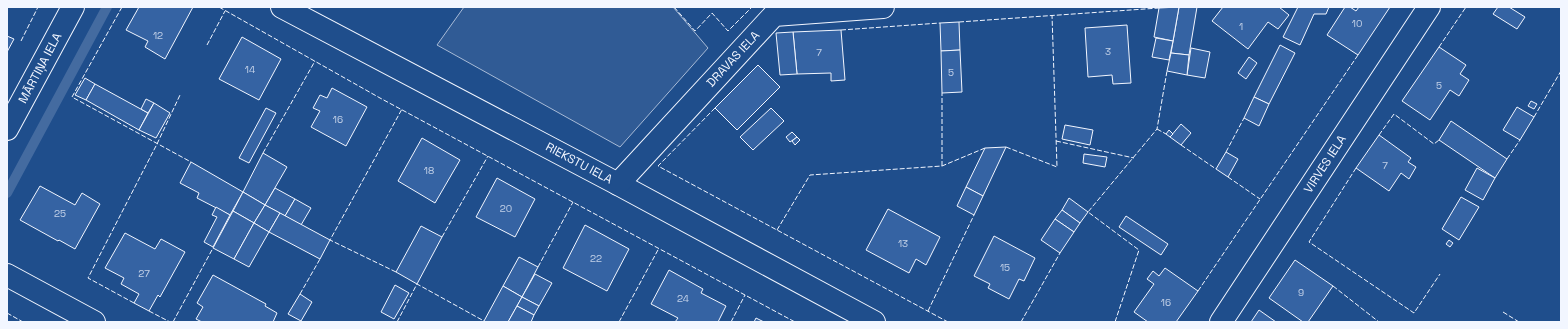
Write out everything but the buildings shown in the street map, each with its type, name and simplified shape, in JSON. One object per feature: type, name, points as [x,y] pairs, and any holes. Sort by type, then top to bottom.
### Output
[{"type":"street","name":"MĀRTIŅA IELA","points":[[7,129],[73,7]]},
{"type":"street","name":"RIEKSTU IELA","points":[[282,7],[618,184],[874,322]]},
{"type":"street","name":"DRAVAS IELA","points":[[618,184],[774,15],[883,7]]},
{"type":"street","name":"VIRVES IELA","points":[[1221,322],[1429,7]]},
{"type":"street","points":[[7,275],[94,322]]},
{"type":"shaded area","points":[[464,7],[673,7],[708,48],[620,147],[437,45]]},
{"type":"waterway","points":[[7,193],[107,7]]},
{"type":"fence","points":[[21,41],[38,7]]},
{"type":"fence","points":[[122,7],[72,97],[191,162]]},
{"type":"fence","points":[[219,7],[380,98],[795,322]]},
{"type":"fence","points":[[674,7],[695,31],[712,13],[728,31],[752,7]]},
{"type":"fence","points":[[1439,47],[1466,7]]},
{"type":"fence","points":[[959,22],[1159,8]]},
{"type":"fence","points":[[207,45],[225,11]]},
{"type":"fence","points":[[1006,147],[1057,167],[1052,15]]},
{"type":"fence","points":[[841,30],[940,23]]},
{"type":"fence","points":[[1198,291],[1358,55]]},
{"type":"fence","points":[[263,153],[315,61]]},
{"type":"fence","points":[[1115,322],[1139,250],[1088,212],[1157,129],[1167,71]]},
{"type":"fence","points":[[1534,117],[1561,71]]},
{"type":"fence","points":[[942,93],[942,166]]},
{"type":"fence","points":[[134,303],[88,278],[157,144],[180,95]]},
{"type":"fence","points":[[715,108],[658,166],[948,322]]},
{"type":"fence","points":[[396,272],[330,240],[402,109]]},
{"type":"fence","points":[[1379,135],[1394,114],[1434,144],[1439,140]]},
{"type":"fence","points":[[1226,152],[1244,118]]},
{"type":"fence","points":[[1157,129],[1166,134]]},
{"type":"fence","points":[[1507,159],[1520,140]]},
{"type":"fence","points":[[1056,141],[1134,158]]},
{"type":"fence","points":[[1181,145],[1216,169]]},
{"type":"fence","points":[[777,230],[810,175],[942,166],[985,148]]},
{"type":"fence","points":[[442,237],[488,156]]},
{"type":"fence","points":[[1356,168],[1309,242],[1414,313],[1440,274]]},
{"type":"fence","points":[[1228,177],[1260,199]]},
{"type":"fence","points":[[538,267],[573,202]]},
{"type":"fence","points":[[928,311],[974,215]]},
{"type":"fence","points":[[173,322],[213,248]]},
{"type":"fence","points":[[619,322],[659,248]]},
{"type":"fence","points":[[1021,322],[1060,253]]},
{"type":"fence","points":[[300,294],[320,259]]},
{"type":"fence","points":[[397,322],[417,284],[484,321]]},
{"type":"fence","points":[[1333,286],[1379,322]]},
{"type":"fence","points":[[731,322],[745,295]]},
{"type":"fence","points":[[149,311],[170,322]]},
{"type":"fence","points":[[1503,312],[1519,322]]},
{"type":"fence","points":[[7,313],[23,322]]}]
